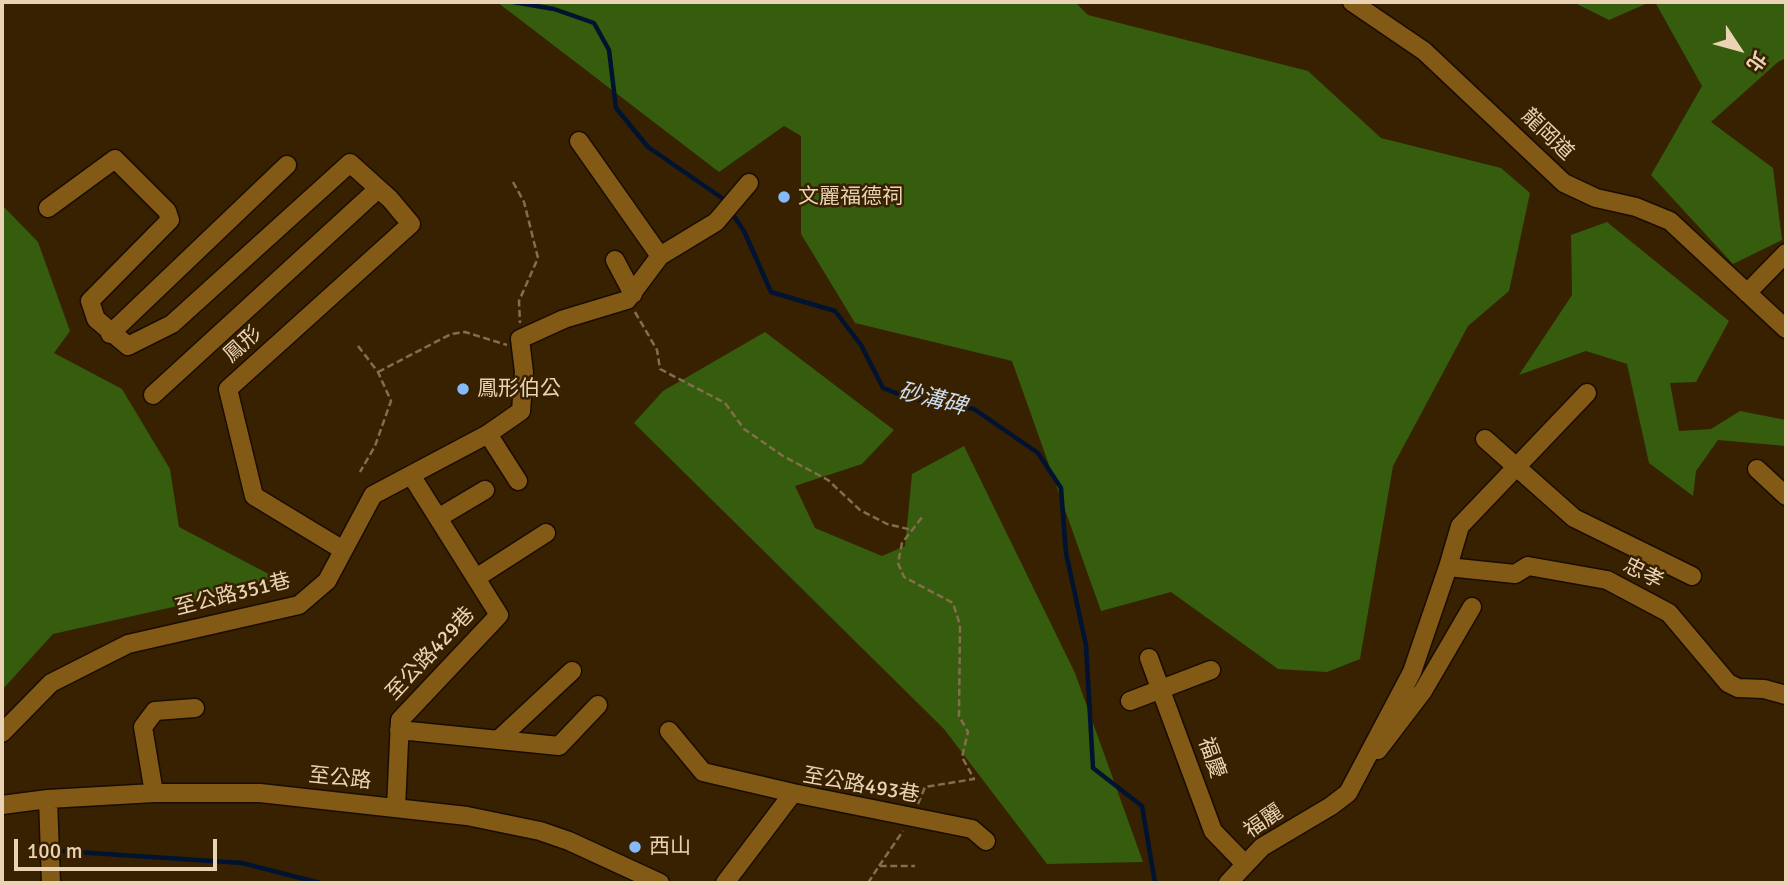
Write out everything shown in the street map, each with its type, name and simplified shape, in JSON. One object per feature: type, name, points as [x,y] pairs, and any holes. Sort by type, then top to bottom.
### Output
[{"type":"street","name":"龍岡道","points":[[1352,2],[1424,51],[1564,183],[1596,198],[1636,207],[1670,221],[1786,329]]},
{"type":"street","points":[[579,141],[660,256]]},
{"type":"street","points":[[48,208],[115,159],[167,211],[170,220],[90,301],[96,319],[110,334],[287,165]]},
{"type":"street","name":"鳳形","points":[[110,334],[128,346],[172,324],[350,163],[378,188],[411,224],[228,389],[254,496],[343,550]]},
{"type":"street","points":[[520,340],[564,319],[630,297],[660,256],[716,222],[750,183]]},
{"type":"street","name":"鳳形","points":[[153,395],[378,188]]},
{"type":"street","points":[[1747,293],[1786,253]]},
{"type":"street","points":[[615,260],[630,297]]},
{"type":"street","name":"至公路351巷","points":[[2,733],[51,683],[128,644],[299,605],[327,581],[373,495],[488,434],[521,411],[524,372],[520,340]]},
{"type":"street","points":[[1364,765],[1412,672],[1460,526],[1514,466],[1587,393]]},
{"type":"street","points":[[488,434],[517,481]]},
{"type":"street","name":"忠孝","points":[[1485,439],[1574,517],[1692,576]]},
{"type":"street","points":[[1757,469],[1786,496]]},
{"type":"street","name":"至公路429巷","points":[[396,808],[400,720],[499,615],[411,475]]},
{"type":"street","points":[[438,517],[485,490]]},
{"type":"street","points":[[476,579],[546,533]]},
{"type":"street","name":"忠孝","points":[[1448,568],[1515,574],[1528,566],[1607,580],[1668,612],[1728,683],[1738,688],[1764,689],[1786,695]]},
{"type":"street","points":[[1364,765],[1390,739],[1472,607]]},
{"type":"street","name":"福慶","points":[[1149,658],[1213,831],[1245,864]]},
{"type":"street","points":[[1130,701],[1211,670]]},
{"type":"street","points":[[498,740],[572,671]]},
{"type":"street","points":[[399,730],[559,746],[598,705]]},
{"type":"street","points":[[154,793],[143,727],[155,711],[195,708]]},
{"type":"street","points":[[669,731],[703,772],[793,793]]},
{"type":"street","name":"福麗","points":[[1228,883],[1262,846],[1331,806],[1348,793],[1364,765]]},
{"type":"street","name":"至公路","points":[[2,805],[48,799],[154,793],[260,793],[467,816],[540,831],[569,841],[660,883]]},
{"type":"street","name":"至公路493巷","points":[[725,883],[793,793],[972,829],[986,841]]},
{"type":"street","points":[[48,799],[51,883]]},
{"type":"path","points":[[378,372],[451,334],[465,332],[505,346],[520,340],[519,301],[538,258],[524,202],[513,182]]},
{"type":"path","points":[[630,297],[657,350],[660,369],[725,403],[744,429],[783,456],[828,480],[860,510],[887,524],[912,530]]},
{"type":"path","points":[[358,346],[378,372],[391,401],[375,446],[360,472]]},
{"type":"path","points":[[868,883],[913,817],[925,787],[974,779],[962,757],[968,732],[959,716],[960,625],[953,603],[904,577],[898,562],[902,543],[923,516]]},
{"type":"path","points":[[879,866],[915,866]]},
{"type":"green space","points":[[497,2],[1075,2],[1088,15],[1308,71],[1381,138],[1501,168],[1530,193],[1509,291],[1468,326],[1393,466],[1360,659],[1327,672],[1278,669],[1171,592],[1101,611],[1012,361],[855,323],[801,234],[801,136],[784,126],[719,172]]},
{"type":"green space","points":[[1573,2],[1650,2],[1609,20]]},
{"type":"green space","points":[[1655,2],[1786,2],[1786,58],[1778,62],[1711,122],[1773,168],[1782,240],[1733,264],[1651,175],[1702,86]]},
{"type":"green space","points":[[2,205],[38,242],[70,331],[54,353],[122,389],[170,469],[179,527],[284,582],[53,634],[2,690]]},
{"type":"green space","points":[[1607,222],[1729,321],[1696,382],[1670,383],[1679,431],[1711,429],[1740,411],[1786,420],[1786,446],[1718,440],[1696,471],[1693,496],[1649,463],[1627,364],[1586,351],[1519,375],[1572,295],[1571,235]]},
{"type":"green space","points":[[765,332],[894,430],[862,464],[795,486],[815,528],[882,556],[905,546],[912,474],[964,446],[1075,673],[1143,862],[1047,864],[944,729],[634,423],[663,391]]},
{"type":"waterway","name":"砂溝碑","points":[[513,2],[554,9],[594,23],[609,50],[616,108],[648,147],[722,198],[726,204]]},
{"type":"waterway","name":"砂溝碑","points":[[731,212],[744,231],[771,292],[835,311],[861,345],[883,388],[912,399],[974,409],[1038,453],[1061,488],[1066,553],[1086,645],[1093,768],[1142,806],[1155,883]]},
{"type":"waterway","points":[[61,851],[242,863],[320,883]]},
{"type":"place","name":"文麗福德祠","points":[[784,197]]},
{"type":"place","name":"鳳形伯公","points":[[463,389]]},
{"type":"place","name":"西山","points":[[635,847]]}]
